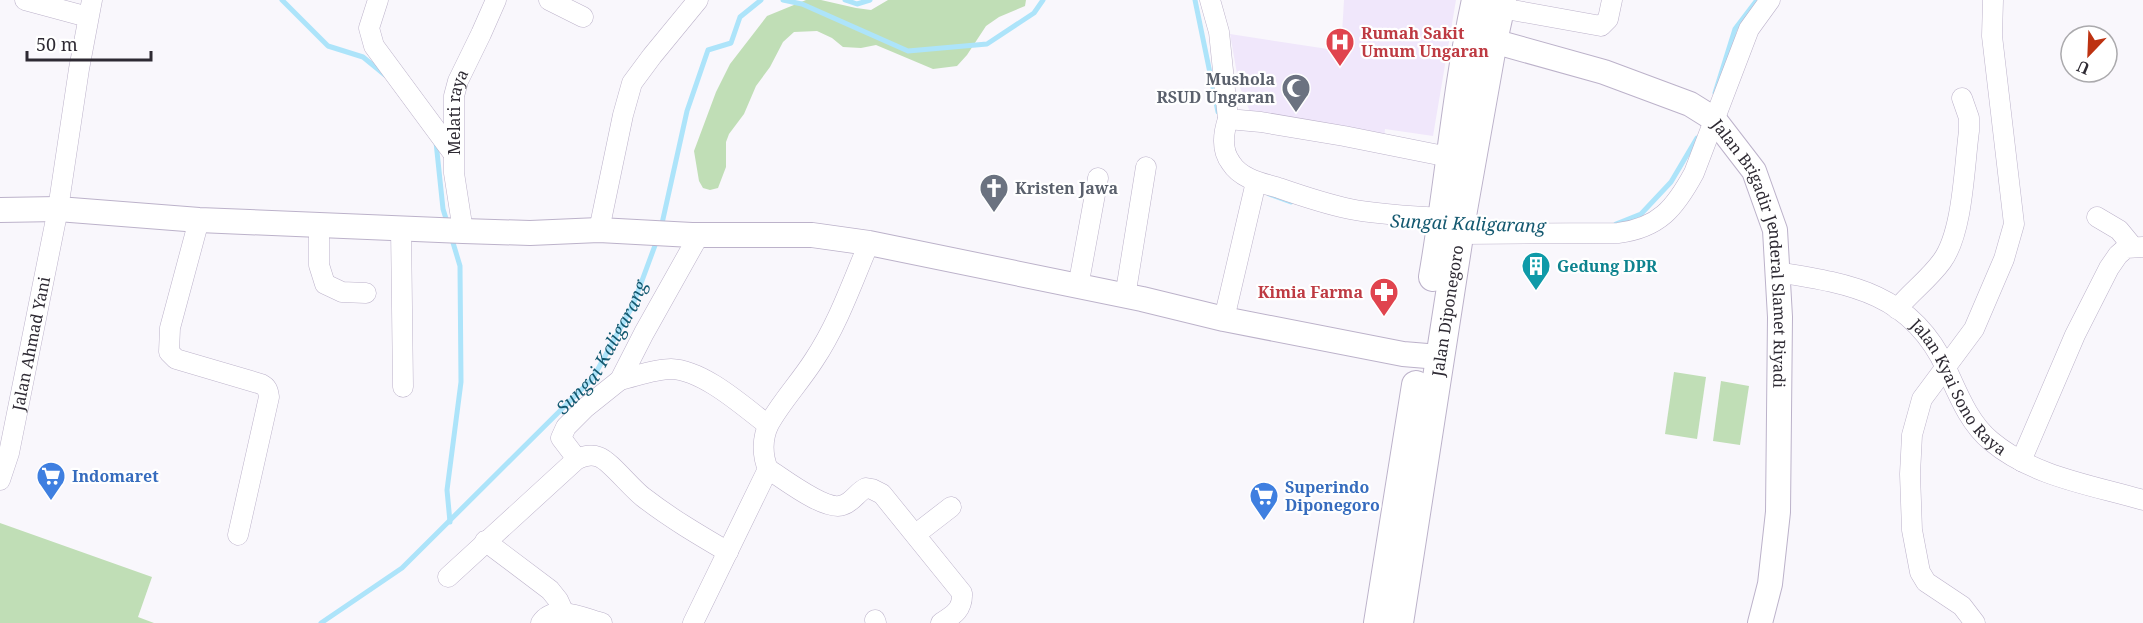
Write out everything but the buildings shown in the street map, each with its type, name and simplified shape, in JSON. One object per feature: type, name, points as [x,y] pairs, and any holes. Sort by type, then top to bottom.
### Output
[{"type":"highway","name":"Jalan Diponegoro","points":[[1451,233],[1449,157],[1488,3]]},
{"type":"highway","name":"Jalan Diponegoro","points":[[1378,623],[1430,357],[1480,39]]},
{"type":"highway","name":"Jalan Diponegoro","points":[[1399,623],[1430,357]]},
{"type":"main road","name":"Jalan Brigadir Jenderal Slamet Riyadi","points":[[1480,39],[1604,72],[1705,113],[1755,171],[1775,230],[1780,317],[1778,512],[1770,584],[1760,623]]},
{"type":"main road","points":[[0,210],[58,208],[199,220],[453,231],[530,233],[599,230],[695,235],[812,234],[869,243],[1224,319],[1430,357]]},
{"type":"street","points":[[25,0],[90,9]]},
{"type":"street","points":[[378,0],[369,28],[374,46],[453,153]]},
{"type":"street","name":"Melati raya","points":[[453,231],[455,87],[482,34],[496,0]]},
{"type":"street","points":[[549,0],[583,17]]},
{"type":"street","points":[[599,230],[632,83],[698,0]]},
{"type":"street","points":[[1210,0],[1219,32],[1228,119],[1224,132],[1226,155],[1240,173],[1256,182],[1451,233],[1618,233],[1650,225],[1666,213],[1682,194],[1694,173],[1705,113],[1749,29],[1770,0]]},
{"type":"street","points":[[1488,3],[1601,26],[1608,19],[1612,0]]},
{"type":"street","points":[[1975,623],[1962,606],[1926,582],[1916,557],[1912,530],[1910,474],[1912,435],[1922,399],[1974,329],[2004,259],[2014,224],[1992,36],[1993,0]]},
{"type":"street","name":"Jalan Ahmad Yani","points":[[0,480],[9,453],[58,208],[90,9]]},
{"type":"street","points":[[1897,309],[1935,270],[1950,246],[1958,212],[1969,131],[1969,118],[1962,98]]},
{"type":"street","points":[[1228,119],[1251,120],[1449,157]]},
{"type":"street","points":[[1125,297],[1146,167]]},
{"type":"street","points":[[1078,287],[1098,178]]},
{"type":"street","points":[[1224,319],[1256,182]]},
{"type":"street","points":[[2097,217],[2119,230],[2138,247]]},
{"type":"street","points":[[199,220],[170,327],[169,352],[176,359],[261,384],[268,391],[269,397],[238,535]]},
{"type":"street","points":[[319,226],[319,265],[325,284],[342,292],[366,293]]},
{"type":"street","points":[[401,228],[403,387]]},
{"type":"street","points":[[577,459],[561,438],[563,431],[585,408],[620,380],[695,235]]},
{"type":"street","points":[[869,243],[838,318],[825,343],[768,425],[763,443],[764,460],[768,469],[817,500],[833,507],[848,503],[866,488],[873,489],[886,498],[962,592],[962,602],[956,614],[941,623]]},
{"type":"street","points":[[2021,462],[2091,301],[2118,255],[2126,248],[2138,247]]},
{"type":"street","name":"Jalan Kyai Sono Raya","points":[[1777,272],[1826,279],[1848,285],[1871,293],[1897,309],[1924,334],[1946,368],[1955,392],[1976,425],[1989,440],[2021,462],[2058,476],[2143,500]]},
{"type":"street","points":[[620,380],[669,369],[687,372],[722,390],[768,425]]},
{"type":"street","points":[[448,577],[577,459],[587,455],[600,457],[609,463],[627,484],[644,498],[684,526],[728,552]]},
{"type":"street","points":[[693,623],[768,469]]},
{"type":"street","points":[[916,534],[951,507]]},
{"type":"street","points":[[485,541],[550,590],[564,613]]},
{"type":"street","points":[[541,623],[549,615],[564,613],[602,623]]},
{"type":"shaded area","name":"Rumah Sakit Umum Ungaran","points":[[1344,0],[1456,0],[1433,136],[1385,129],[1383,148],[1251,114],[1239,85],[1230,34],[1341,51]]},
{"type":"green space","points":[[806,0],[821,0],[871,10],[888,0],[1026,0],[1025,6],[999,17],[986,26],[957,66],[933,69],[876,45],[861,48],[843,47],[832,38],[817,31],[794,32],[783,42],[770,67],[756,86],[744,114],[729,134],[726,142],[726,167],[718,188],[710,190],[703,188],[699,181],[694,151],[716,92],[730,64],[767,16]]},
{"type":"green space","points":[[1674,372],[1706,377],[1697,439],[1665,434]]},
{"type":"green space","points":[[1721,381],[1749,386],[1740,445],[1713,441]]},
{"type":"green space","points":[[0,523],[152,577],[138,617],[154,623],[0,623]]},
{"type":"waterway","points":[[282,0],[328,46],[363,57],[385,75]]},
{"type":"waterway","name":"Sungai Kaligarang","points":[[661,228],[687,111],[708,50],[731,43],[740,17],[761,0]]},
{"type":"waterway","name":"Sungai Kaligarang","points":[[783,0],[802,4],[908,51],[987,44],[1034,13],[1043,0]]},
{"type":"waterway","points":[[845,0],[857,4],[870,0]]},
{"type":"waterway","name":"Sungai Kaligarang","points":[[1195,0],[1218,112]]},
{"type":"waterway","name":"Sungai Kaligarang","points":[[1715,93],[1735,29],[1757,0]]},
{"type":"waterway","name":"Sungai Kaligarang","points":[[1616,224],[1641,214],[1671,182],[1697,138]]},
{"type":"waterway","points":[[436,142],[443,209],[448,225]]},
{"type":"waterway","name":"Sungai Kaligarang","points":[[1269,194],[1291,202]]},
{"type":"waterway","name":"Sungai Kaligarang","points":[[1403,225],[1430,227]]},
{"type":"waterway","points":[[450,522],[447,490],[461,382],[460,266],[451,236]]},
{"type":"waterway","name":"Sungai Kaligarang","points":[[321,623],[402,568],[593,378],[633,305],[657,240]]},
{"type":"place","name":"Rumah Sakit Umum Ungaran","points":[[1340,68]]},
{"type":"place","name":"Mushola RSUD Ungaran","points":[[1296,114]]},
{"type":"place","name":"Kristen Jawa","points":[[994,214]]},
{"type":"place","name":"Gedung DPR","points":[[1536,292]]},
{"type":"place","name":"Kimia Farma","points":[[1384,318]]},
{"type":"place","name":"Indomaret","points":[[51,502]]},
{"type":"place","name":"Superindo Diponegoro","points":[[1264,522]]}]
